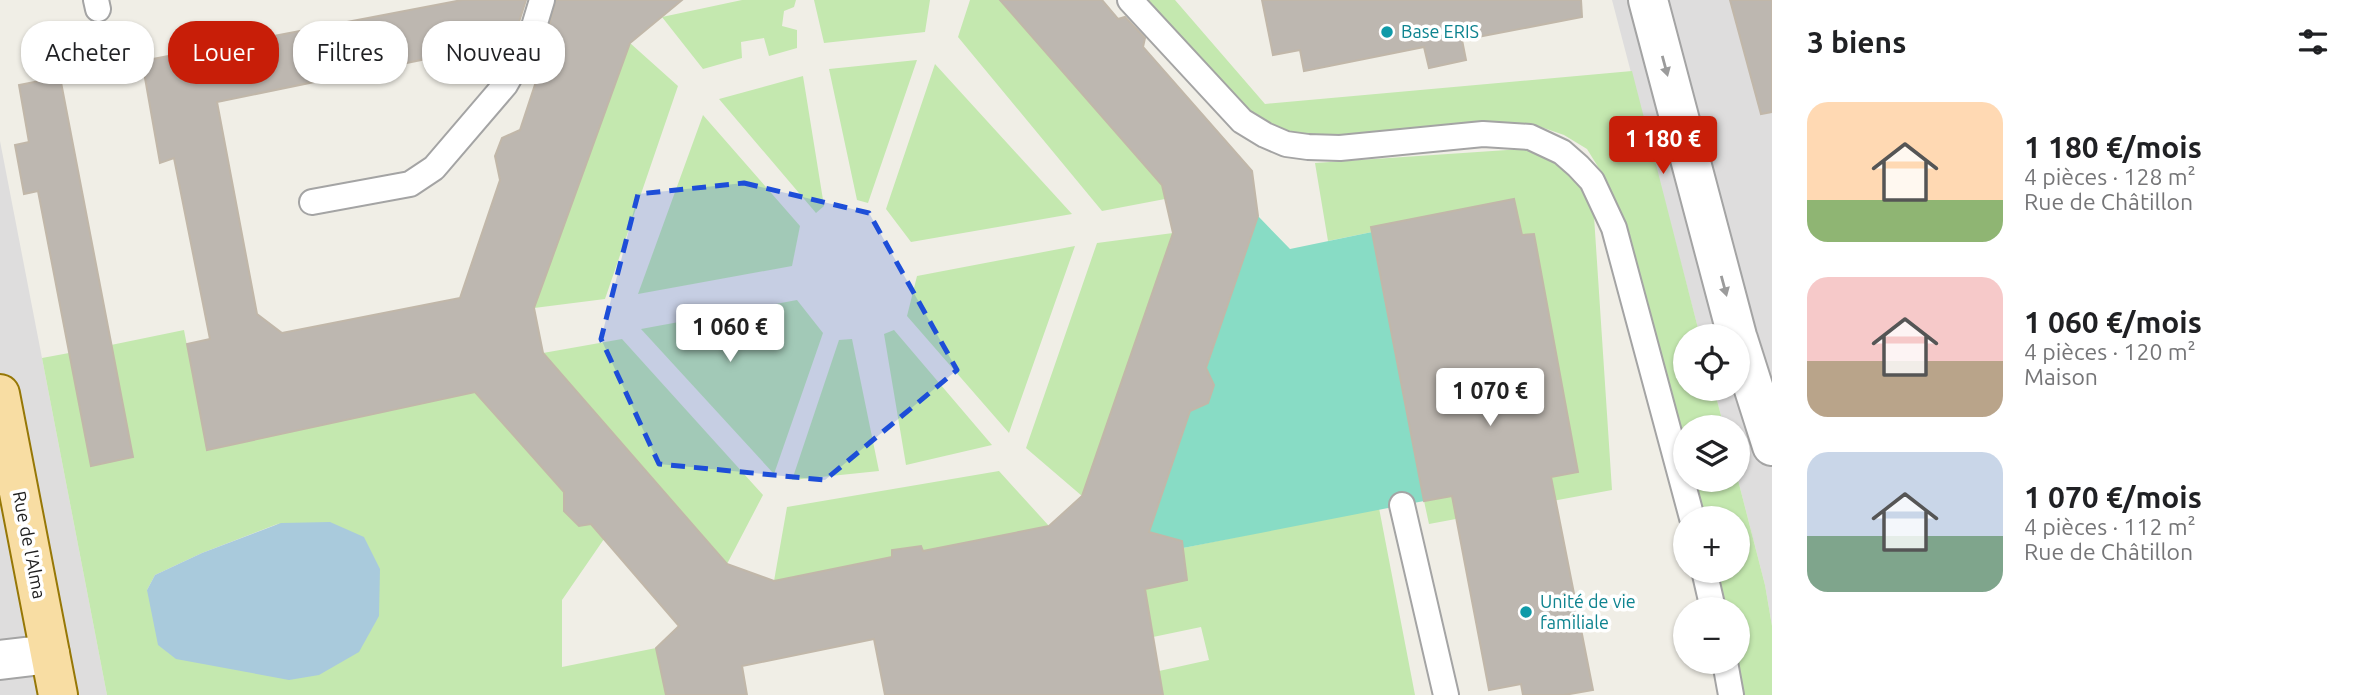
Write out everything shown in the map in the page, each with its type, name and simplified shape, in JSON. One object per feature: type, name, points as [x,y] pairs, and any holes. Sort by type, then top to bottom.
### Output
[{"type":"main road","name":"Rue de l'Alma","points":[[0,394],[58,695]]},
{"type":"street","points":[[1647,0],[1734,324]]},
{"type":"street","points":[[1750,380],[1772,446]]},
{"type":"street","points":[[0,660],[50,654]]},
{"type":"lane","points":[[312,202],[410,184],[434,168],[505,85],[529,43],[542,0]]},
{"type":"lane","points":[[1130,0],[1242,121],[1286,144],[1340,148],[1483,134],[1530,137],[1548,143],[1578,166],[1592,181],[1614,228],[1689,506]]},
{"type":"lane","points":[[1402,505],[1446,695]]},
{"type":"lane","points":[[1727,674],[1731,695]]},
{"type":"highlighted area","points":[[744,183],[869,213],[957,370],[825,480],[659,464],[601,339],[638,194]]},
{"type":"shaded area","points":[[1612,0],[1772,0],[1772,626],[1750,527],[1750,506],[1745,506],[1741,492],[1750,492],[1750,415],[1721,415],[1717,401],[1750,401],[1750,324],[1697,324]]},
{"type":"shaded area","points":[[0,141],[42,358],[107,695],[0,695]]},
{"type":"green space","points":[[742,0],[796,0],[794,7],[784,11],[782,26],[797,30],[797,48],[769,56],[764,38],[741,42],[742,58],[703,69],[662,17]]},
{"type":"green space","points":[[814,0],[930,0],[925,32],[824,43]]},
{"type":"green space","points":[[970,0],[1000,0],[1162,185],[1165,199],[1102,211],[958,37]]},
{"type":"green space","points":[[1140,0],[1175,0],[1265,104],[1632,71],[1697,324],[1673,324],[1673,401],[1717,401],[1721,415],[1673,415],[1608,183],[1587,149],[1564,135],[1538,126],[1483,125],[1347,138],[1303,136],[1273,130],[1253,117]]},
{"type":"green space","points":[[630,43],[678,86],[605,299],[534,308]]},
{"type":"green space","points":[[917,60],[868,203],[857,200],[829,69]]},
{"type":"green space","points":[[935,64],[1072,214],[911,242],[886,209]]},
{"type":"green space","points":[[803,76],[824,206],[816,213],[719,99]]},
{"type":"green space","points":[[703,115],[800,226],[792,266],[638,294]]},
{"type":"green space","points":[[1522,149],[1547,153],[1565,168],[1593,201],[1612,490],[1429,524],[1424,501],[1578,471],[1514,199],[1371,227],[1372,232],[1328,241],[1315,163]]},
{"type":"green space","points":[[1258,216],[1290,249],[1372,232],[1424,501],[1183,548],[1149,532],[1192,404],[1202,406],[1208,403],[1204,373]]},
{"type":"green space","points":[[1173,233],[1082,496],[1026,448],[1097,243]]},
{"type":"green space","points":[[1075,246],[1009,433],[907,316],[917,276]]},
{"type":"green space","points":[[797,300],[823,333],[774,474],[641,329]]},
{"type":"green space","points":[[184,330],[207,450],[446,398],[456,370],[569,498],[564,504],[564,511],[579,526],[589,521],[604,539],[562,600],[562,667],[656,648],[666,695],[107,695],[42,358],[69,353],[91,466],[133,457],[111,345]],"holes":[[[280,523],[147,590],[155,575],[202,553]]]},
{"type":"green space","points":[[894,330],[992,445],[906,465],[884,334]]},
{"type":"green space","points":[[622,339],[763,495],[727,564],[543,353]]},
{"type":"green space","points":[[852,339],[879,471],[792,480],[839,340]]},
{"type":"green space","points":[[999,471],[1049,526],[923,551],[921,546],[893,550],[892,557],[774,581],[787,507]]},
{"type":"green space","points":[[1694,492],[1741,492],[1745,506],[1696,506]]},
{"type":"green space","points":[[1379,508],[1415,695],[1163,695],[1159,671],[1209,660],[1201,627],[1153,637],[1145,589],[1187,580],[1183,548]]},
{"type":"green space","points":[[1750,527],[1772,626],[1772,695],[1738,695],[1735,674],[1750,674],[1750,597],[1717,597],[1715,583],[1750,583]]},
{"type":"water","points":[[330,522],[364,537],[380,569],[379,616],[359,652],[319,675],[289,680],[176,659],[158,645],[147,590],[155,575],[202,553],[281,523]]},
{"type":"building","points":[[462,0],[526,0],[519,21],[422,21],[422,60],[408,63],[408,21],[352,21]]},
{"type":"building","points":[[556,0],[682,0],[630,43],[534,308],[543,353],[727,564],[774,581],[892,557],[892,550],[921,546],[923,551],[1049,526],[1082,496],[1173,233],[1162,185],[1000,0],[1102,0],[1118,19],[1125,17],[1145,38],[1143,47],[1252,171],[1258,216],[1206,368],[1214,385],[1208,403],[1190,411],[1149,532],[1182,541],[1187,580],[1145,589],[1163,695],[885,695],[874,639],[742,666],[747,695],[666,695],[656,648],[679,626],[591,524],[579,526],[564,511],[564,492],[475,392],[207,450],[187,344],[210,339],[174,158],[160,163],[146,84],[154,84],[154,59],[168,56],[168,84],[279,84],[279,35],[293,32],[293,84],[304,84],[217,102],[257,314],[282,333],[460,298],[500,180],[495,156],[502,138],[520,130],[535,84],[565,84],[565,21],[550,21]]},
{"type":"building","name":"Base ERIS","points":[[1262,0],[1581,0],[1582,17],[1462,40],[1466,60],[1429,68],[1424,47],[1304,71],[1300,50],[1273,55]]},
{"type":"building","points":[[1730,0],[1772,0],[1772,112],[1761,114]]},
{"type":"building","points":[[61,84],[133,457],[91,466],[38,191],[24,194],[15,145],[29,142],[19,85]]},
{"type":"building","points":[[1514,199],[1522,235],[1534,234],[1578,472],[1551,477],[1593,690],[1564,695],[1523,695],[1521,684],[1489,690],[1452,496],[1424,501],[1371,227]]},
{"type":"place","name":"Base ERIS","points":[[1387,32]]},
{"type":"place","name":"Unité de vie familiale","points":[[1526,612]]}]
